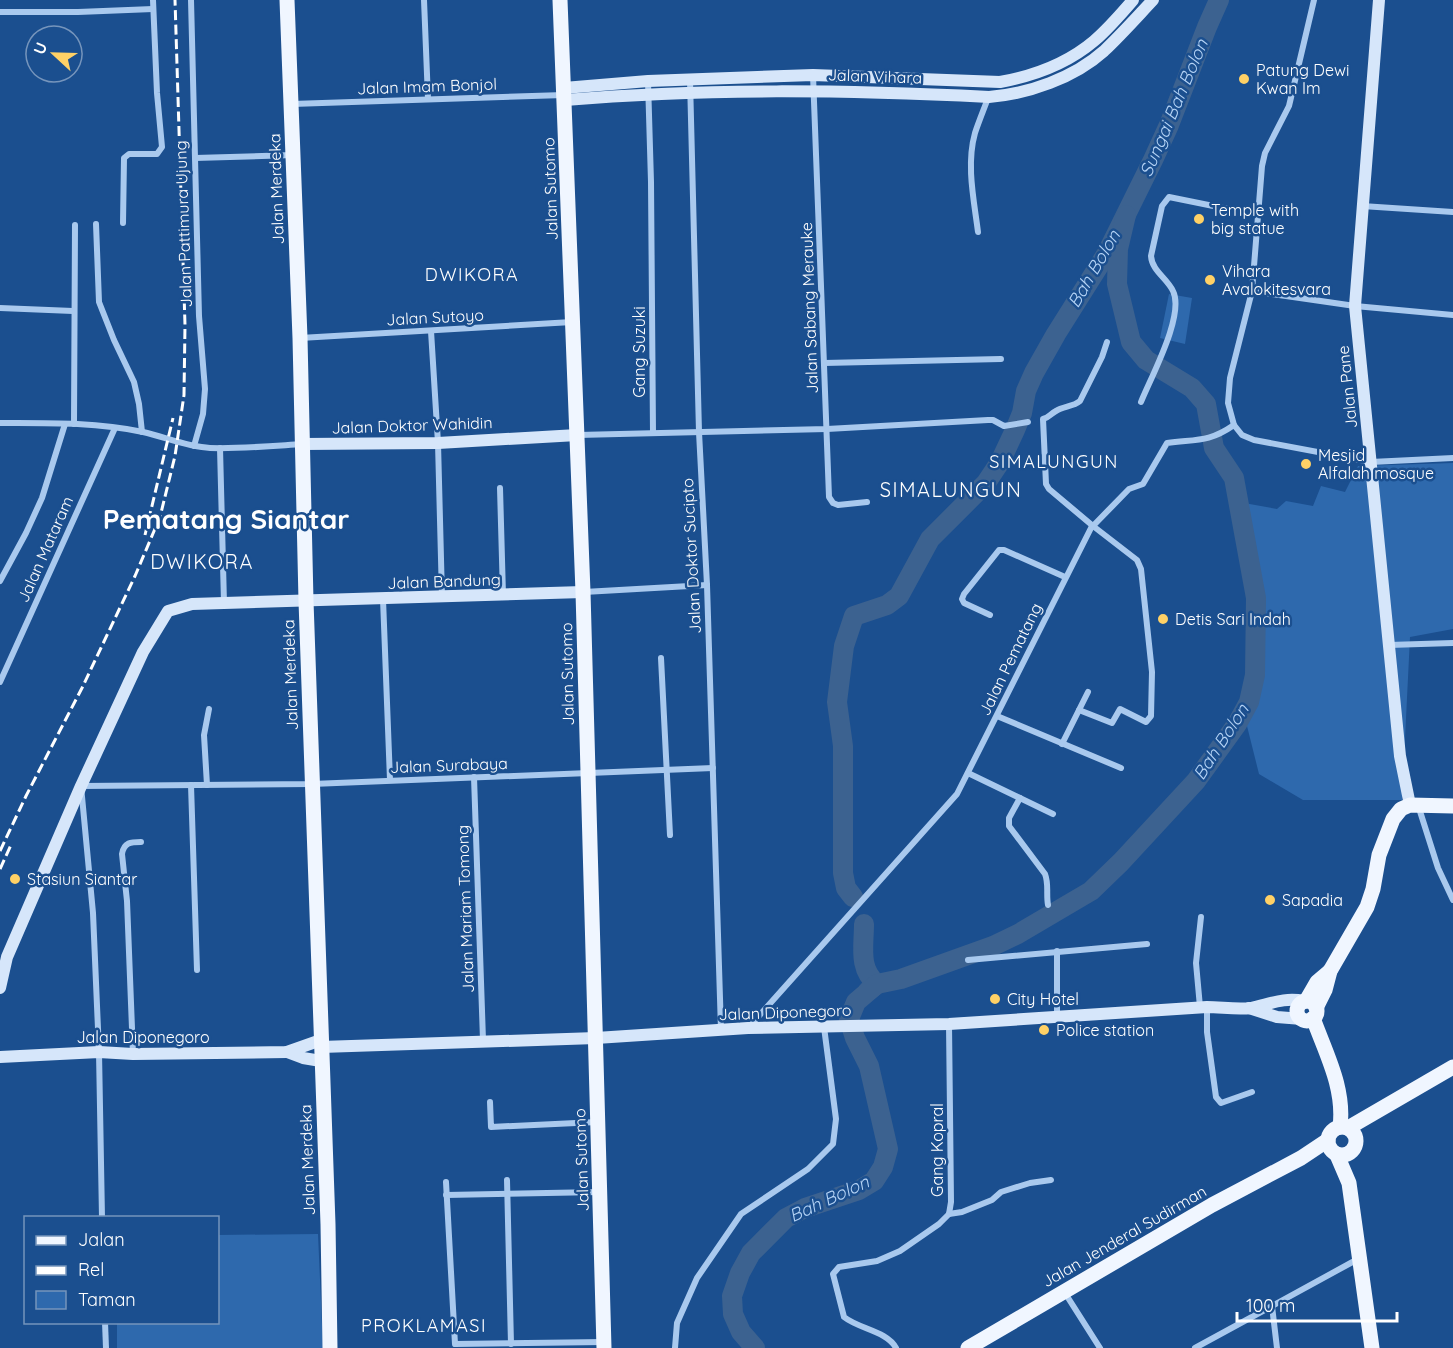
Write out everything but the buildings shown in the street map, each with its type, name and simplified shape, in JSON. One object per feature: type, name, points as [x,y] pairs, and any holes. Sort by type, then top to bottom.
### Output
[{"type":"main road","name":"Jalan Merdeka","points":[[287,0],[300,338],[306,602],[330,1348]]},
{"type":"main road","name":"Jalan Sutomo","points":[[560,0],[583,592],[604,1345]]},
{"type":"main road","points":[[1337,1150],[1355,1147],[1356,1138],[1344,1128],[1338,1086],[1308,1009],[1317,982],[1330,971],[1367,907],[1379,855],[1393,819],[1401,810],[1413,805],[1453,806]]},
{"type":"main road","points":[[1372,1348],[1349,1183],[1332,1132],[1344,1128],[1453,1067]]},
{"type":"main road","name":"Jalan Jenderal Sudirman","points":[[968,1348],[1212,1205],[1301,1158],[1337,1150]]},
{"type":"street","points":[[123,223],[125,156],[130,153],[157,154],[162,147],[153,0]]},
{"type":"street","name":"Jalan Pattimura Ujung","points":[[191,0],[199,316],[206,389],[203,414],[194,446]]},
{"type":"street","points":[[424,0],[428,99]]},
{"type":"street","name":"Jalan Vihara","points":[[565,94],[648,88],[690,80],[813,75],[1000,82],[1023,78],[1046,69],[1094,41],[1133,0]]},
{"type":"street","name":"Jalan Vihara","points":[[648,88],[690,94],[814,91],[1006,96],[1026,92],[1074,71],[1102,52],[1152,0]]},
{"type":"street","points":[[1314,0],[1289,106],[1265,153],[1262,166],[1252,291],[1230,378],[1228,403],[1234,425],[1242,435],[1254,440],[1371,462],[1453,458]]},
{"type":"street","name":"Jalan Pane","points":[[1379,0],[1355,306],[1400,756],[1413,805]]},
{"type":"street","points":[[0,12],[153,9]]},
{"type":"street","points":[[1094,41],[1102,52]]},
{"type":"street","name":"Jalan Sabang Merauke","points":[[813,75],[829,497],[838,505],[867,502]]},
{"type":"street","points":[[900,93],[901,79]]},
{"type":"street","name":"Jalan Doktor Sucipto","points":[[690,80],[699,432],[721,1031]]},
{"type":"street","points":[[1000,82],[1006,96]]},
{"type":"street","name":"Gang Suzuki","points":[[648,88],[653,433]]},
{"type":"street","name":"Jalan Imam Bonjol","points":[[291,104],[565,94]]},
{"type":"street","points":[[978,232],[972,184],[972,157],[975,135],[988,97]]},
{"type":"street","points":[[195,158],[293,155]]},
{"type":"street","points":[[1141,402],[1169,336],[1176,305],[1174,292],[1151,262],[1162,206],[1169,197],[1238,211]]},
{"type":"street","points":[[1362,206],[1453,212]]},
{"type":"street","points":[[96,224],[99,302],[134,382],[142,432]]},
{"type":"street","points":[[74,424],[75,225]]},
{"type":"street","points":[[1252,291],[1355,306],[1453,315]]},
{"type":"street","points":[[0,308],[73,311]]},
{"type":"street","name":"Jalan Sutoyo","points":[[300,338],[572,322]]},
{"type":"street","points":[[431,331],[438,442],[442,598]]},
{"type":"street","points":[[1079,710],[1112,723],[1121,709],[1146,722],[1151,716],[1152,672],[1141,569],[1137,560],[1093,526],[1046,484],[1043,419],[1051,416],[1056,410],[1075,405],[1080,401],[1107,342]]},
{"type":"street","points":[[824,363],[1001,359]]},
{"type":"street","name":"Jalan Doktor Wahidin","points":[[0,423],[74,424],[115,428],[142,432],[194,446],[220,448],[438,442],[577,435],[827,429],[993,420],[1004,426],[1028,422]]},
{"type":"street","points":[[0,581],[42,498],[66,424]]},
{"type":"street","name":"Jalan Pematang","points":[[748,1028],[957,794],[1065,577],[1093,526],[1129,489],[1143,484],[1167,442],[1193,442],[1219,435],[1234,425]]},
{"type":"street","name":"Jalan Mataram","points":[[0,682],[115,428]]},
{"type":"street","points":[[220,448],[224,603]]},
{"type":"street","points":[[500,488],[503,596]]},
{"type":"street","points":[[990,615],[964,603],[962,599],[999,550],[1004,550],[1065,577]]},
{"type":"street","points":[[583,592],[706,585]]},
{"type":"street","name":"Jalan Bandung","points":[[81,786],[143,652],[168,611],[192,604],[583,592]]},
{"type":"street","points":[[383,599],[390,780]]},
{"type":"street","points":[[1388,645],[1453,643]]},
{"type":"street","points":[[661,658],[670,835]]},
{"type":"street","points":[[1062,744],[1088,692]]},
{"type":"street","points":[[207,785],[204,735],[209,709]]},
{"type":"street","points":[[997,716],[1121,768]]},
{"type":"street","name":"Jalan Surabaya","points":[[81,786],[312,784],[712,768]]},
{"type":"street","points":[[968,773],[1053,814]]},
{"type":"street","name":"Jalan Mariam Tomong","points":[[474,777],[483,1040]]},
{"type":"street","points":[[191,785],[197,970]]},
{"type":"street","points":[[0,988],[7,957],[81,786]]},
{"type":"street","points":[[81,786],[93,913],[99,1052],[102,1216]]},
{"type":"street","points":[[1020,798],[1009,818],[1009,826],[1045,874],[1048,881],[1046,897],[1048,905]]},
{"type":"street","points":[[1413,805],[1446,889],[1453,900]]},
{"type":"street","points":[[133,1054],[127,901],[122,854],[123,847],[127,844],[141,842]]},
{"type":"street","points":[[1201,917],[1196,963],[1216,1097],[1221,1103],[1252,1092]]},
{"type":"street","points":[[968,960],[1147,944]]},
{"type":"street","points":[[1057,951],[1057,1017]]},
{"type":"street","points":[[1249,1008],[1277,1000],[1290,999],[1308,1009]]},
{"type":"street","name":"Jalan Diponegoro","points":[[0,1057],[99,1052],[133,1054],[287,1052],[483,1040],[596,1038],[748,1028],[949,1024],[1203,1007],[1249,1008]]},
{"type":"street","points":[[1249,1008],[1277,1017],[1308,1009]]},
{"type":"street","name":"Gang Kopral","points":[[896,1348],[892,1340],[853,1324],[844,1317],[833,1274],[839,1267],[877,1261],[900,1251],[950,1214],[949,1024]]},
{"type":"street","points":[[675,1348],[677,1323],[697,1278],[741,1214],[808,1169],[833,1144],[836,1119],[827,1027]]},
{"type":"street","name":"Jalan Diponegoro","points":[[287,1052],[303,1058],[321,1049]]},
{"type":"street","points":[[490,1102],[491,1126],[597,1122]]},
{"type":"street","points":[[507,1180],[512,1344]]},
{"type":"street","points":[[950,1214],[962,1212],[992,1200],[1001,1192],[1030,1183],[1051,1180]]},
{"type":"street","points":[[446,1182],[455,1344],[604,1345]]},
{"type":"street","points":[[446,1195],[600,1192]]},
{"type":"street","points":[[1195,1348],[1360,1258]]},
{"type":"street","points":[[1064,1292],[1100,1348]]},
{"type":"street","points":[[1272,1306],[1277,1348]]},
{"type":"street","points":[[105,1324],[106,1348]]},
{"type":"green space","points":[[1169,294],[1192,298],[1185,344],[1160,338]]},
{"type":"green space","points":[[1453,463],[1453,629],[1410,637],[1402,800],[1303,800],[1259,774],[1246,722],[1260,673],[1261,603],[1244,503],[1277,509],[1286,501],[1313,506],[1321,486],[1345,492],[1358,466]]},
{"type":"green space","points":[[318,1234],[323,1348],[117,1348],[117,1324],[219,1324],[219,1235]]},
{"type":"waterway","name":"Bah Bolon","points":[[853,897],[846,888],[843,873],[843,746],[837,702],[844,646],[854,616],[887,605],[899,596],[930,539],[986,483],[1000,462],[1022,413],[1026,391],[1034,373],[1107,253],[1153,160],[1219,0]]},
{"type":"waterway","name":"Bah Bolon","points":[[755,1348],[741,1332],[733,1314],[732,1296],[740,1273],[751,1253],[786,1218],[805,1208],[859,1190],[874,1181],[883,1167],[888,1149],[869,1066],[855,1038],[849,1019],[856,1002],[877,984],[901,979],[993,946],[1091,891],[1196,781],[1237,724],[1249,702],[1255,675],[1256,598],[1234,478],[1214,448],[1206,404],[1192,388],[1146,360],[1131,342],[1117,284],[1118,249],[1126,215]]},
{"type":"waterway","name":"Bah Bolon","points":[[864,924],[863,957],[867,971],[877,984],[868,991]]},
{"type":"railway","points":[[0,851],[135,576],[160,517],[175,456],[184,395],[185,325],[175,0]]},
{"type":"railway","points":[[145,535],[173,418]]},
{"type":"railway","points":[[0,869],[11,845]]},
{"type":"place","name":"Patung Dewi Kwan Im","points":[[1244,79]]},
{"type":"place","name":"Temple with big statue","points":[[1199,219]]},
{"type":"place","name":"Vihara Avalokitesvara","points":[[1210,280]]},
{"type":"place","name":"Mesjid Alfalah mosque","points":[[1306,464]]},
{"type":"place","name":"Detis Sari Indah","points":[[1163,619]]},
{"type":"place","name":"Stasiun Siantar","points":[[15,879]]},
{"type":"place","name":"Sapadia","points":[[1270,900]]},
{"type":"place","name":"City Hotel","points":[[995,999]]},
{"type":"place","name":"Police station","points":[[1044,1030]]},
{"type":"district","name":"DWIKORA","points":[[472,275]]},
{"type":"district","name":"SIMALUNGUN","points":[[1054,462]]},
{"type":"district","name":"SIMALUNGUN","points":[[951,490]]},
{"type":"district","name":"Pematang Siantar","points":[[226,519]]},
{"type":"district","name":"DWIKORA","points":[[202,562]]},
{"type":"district","name":"PROKLAMASI","points":[[424,1326]]},
{"type":"water label","name":"Sungai Bah Bolon","points":[[1174,108]]}]
